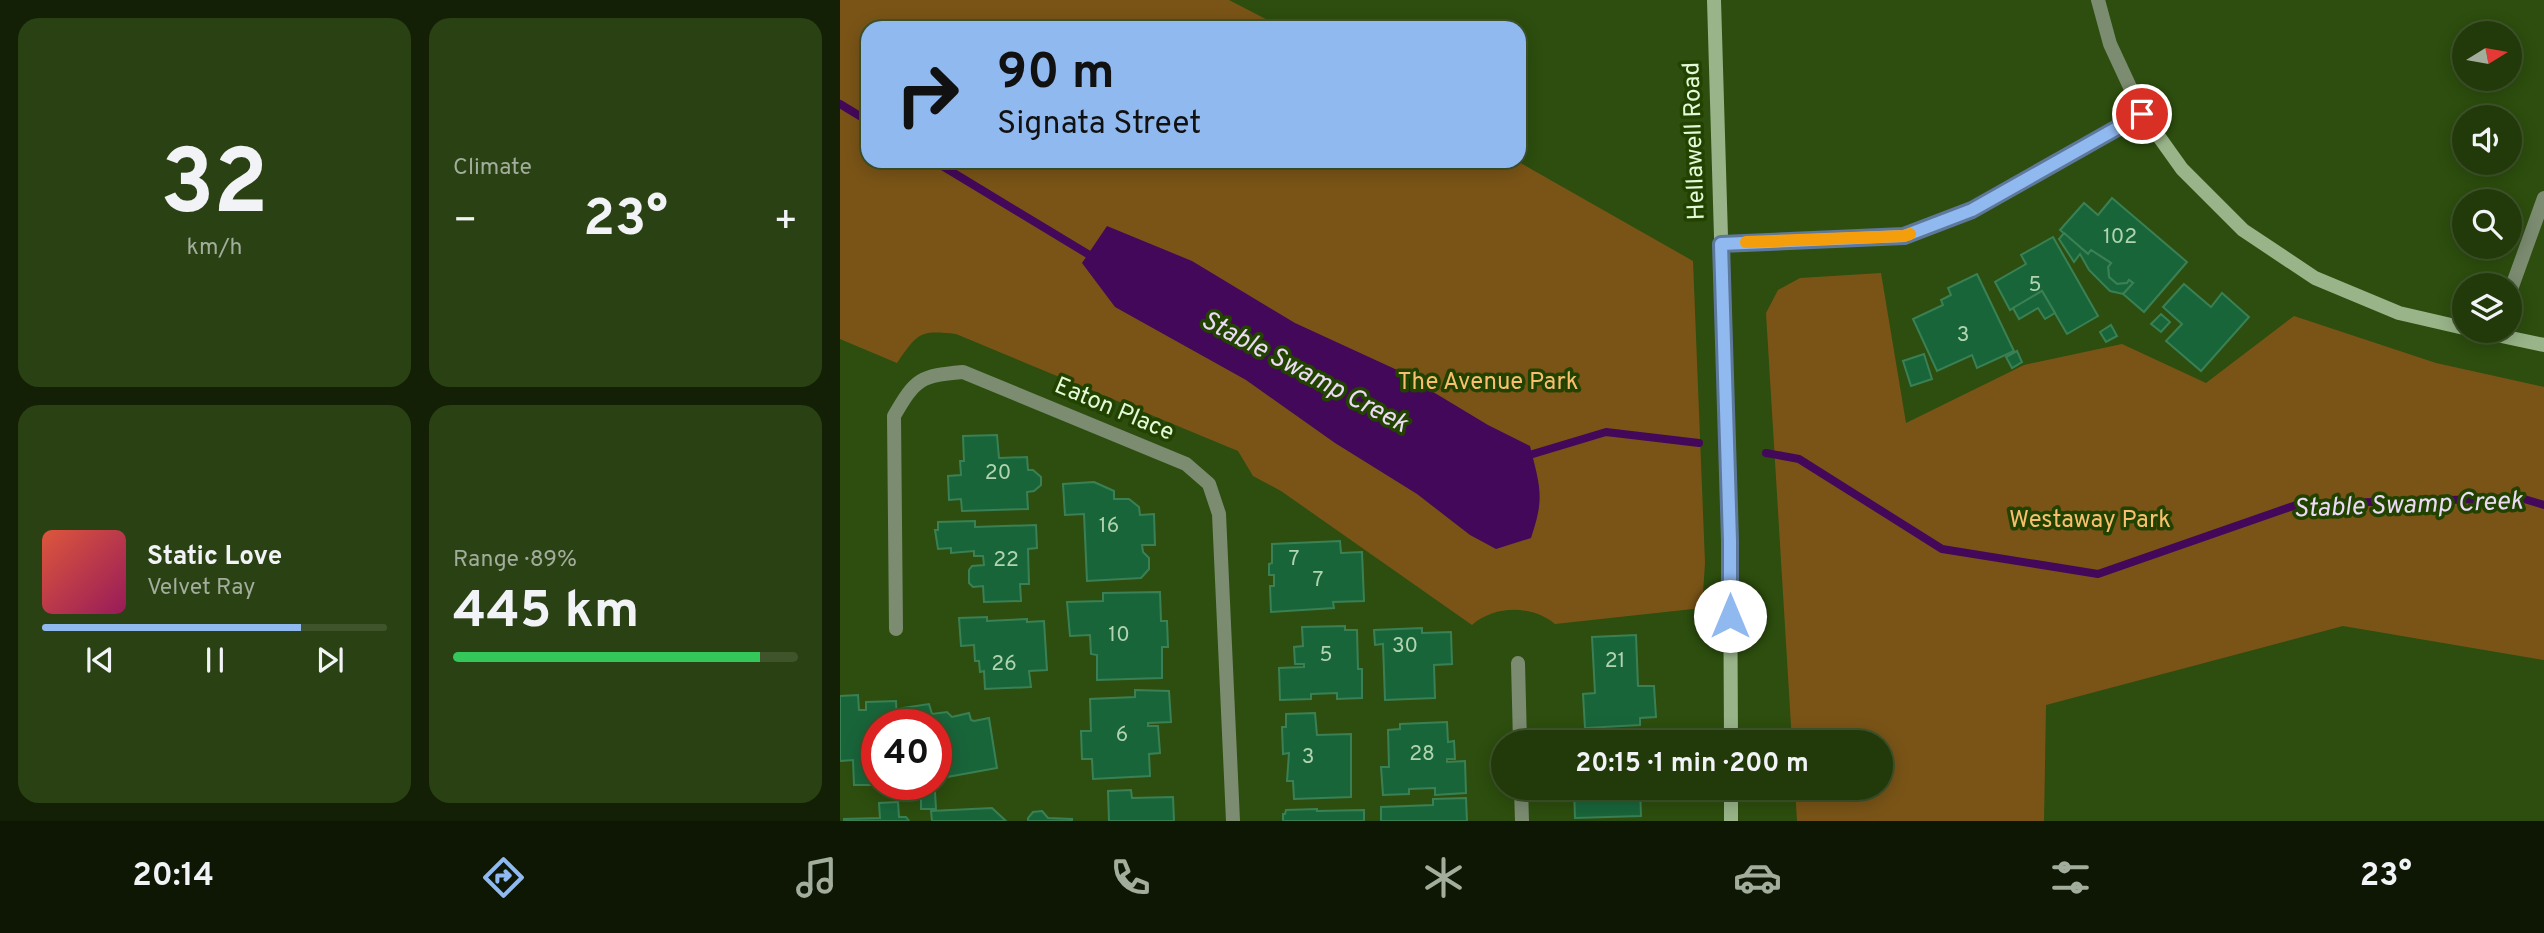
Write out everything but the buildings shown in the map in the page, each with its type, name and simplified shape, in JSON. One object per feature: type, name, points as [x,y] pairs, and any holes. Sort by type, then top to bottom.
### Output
[{"type":"street","name":"Hellawell Road","points":[[1713,0],[1730,541],[1731,730]]},
{"type":"street","points":[[2098,0],[2110,44],[2142,114],[2182,169],[2242,230],[2315,278],[2399,313],[2452,325]]},
{"type":"street","points":[[1721,244],[1904,236],[1972,210],[2142,114]]},
{"type":"street","points":[[2517,273],[2544,198]]},
{"type":"street","points":[[2522,339],[2544,345]]},
{"type":"street","name":"Eaton Place","points":[[897,629],[894,415],[911,387],[930,375],[963,372],[1186,464],[1209,484],[1219,514],[1233,821]]},
{"type":"street","points":[[1518,663],[1520,730]]},
{"type":"street","points":[[1521,800],[1522,821]]},
{"type":"street","points":[[1731,800],[1731,821]]},
{"type":"green space","name":"The Avenue Park","points":[[840,0],[1229,0],[1270,21],[861,21],[861,168],[1526,166],[1693,261],[1705,563],[1702,608],[1555,624],[1536,613],[1514,610],[1491,614],[1472,625],[1281,491],[1253,476],[1238,451],[956,334],[934,333],[920,336],[897,363],[840,339]]},
{"type":"green space","name":"Westaway Park","points":[[1881,273],[1906,423],[2024,365],[2122,344],[2206,383],[2294,316],[2436,363],[2544,387],[2544,660],[2343,626],[2046,705],[2044,821],[1797,821],[1796,800],[1893,800],[1893,730],[1791,730],[1766,313],[1778,290],[1800,278]]},
{"type":"water","points":[[1107,226],[1192,261],[1295,323],[1395,369],[1488,425],[1530,446],[1539,492],[1538,512],[1531,538],[1496,549],[1470,535],[1417,494],[1335,443],[1246,380],[1115,307],[1082,263]]},
{"type":"waterway","name":"Stable Swamp Creek","points":[[840,104],[861,117]]},
{"type":"waterway","name":"Stable Swamp Creek","points":[[946,168],[1096,259]]},
{"type":"waterway","name":"Stable Swamp Creek","points":[[1523,457],[1606,432],[1699,443]]},
{"type":"waterway","name":"Stable Swamp Creek","points":[[1766,453],[1799,459],[1942,549],[2098,574],[2299,504],[2521,498],[2544,505]]},
{"type":"slow traffic","points":[[1746,242],[1910,234]]},
{"type":"route","points":[[1730,616],[1721,244],[1904,236],[1972,210],[2142,114]]}]
